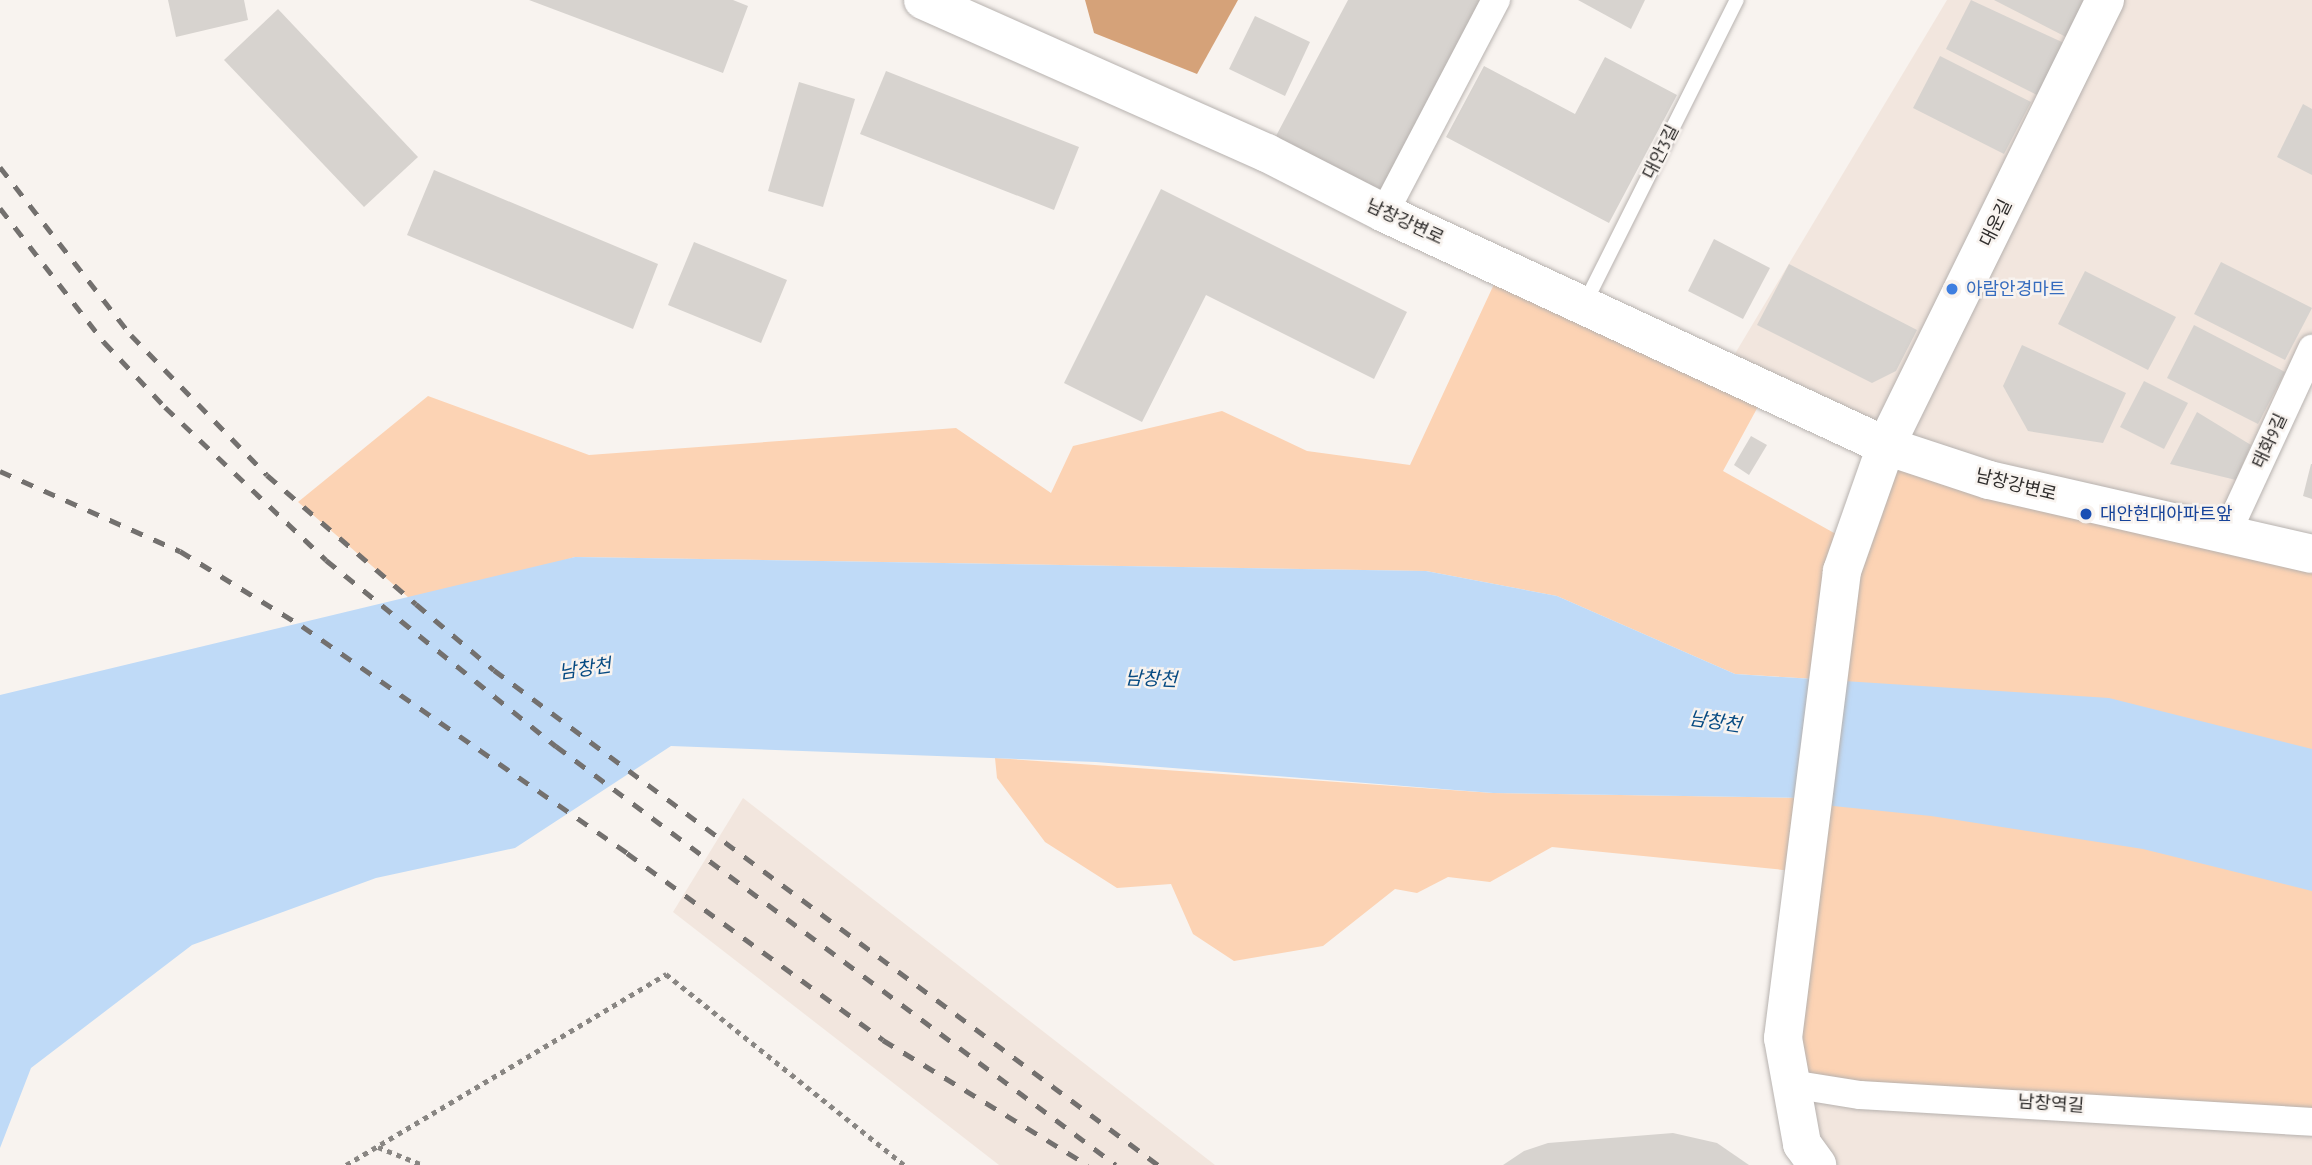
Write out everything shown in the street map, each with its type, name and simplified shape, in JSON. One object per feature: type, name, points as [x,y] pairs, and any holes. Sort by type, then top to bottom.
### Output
[{"type":"street","points":[[1384,214],[1496,0]]},
{"type":"street","name":"대운길","points":[[1886,446],[2105,0]]},
{"type":"street","name":"남창강변로","points":[[945,4],[1267,153],[1384,214],[1886,446],[1989,480],[2227,533],[2312,555]]},
{"type":"street","name":"태화9길","points":[[2227,533],[2312,349]]},
{"type":"street","points":[[1817,1165],[1802,1144],[1783,1038],[1842,571],[1886,446]]},
{"type":"street","name":"남창역길","points":[[1791,1084],[1860,1095],[2312,1122]]},
{"type":"lane","name":"대안3길","points":[[1584,305],[1737,0]]},
{"type":"path","points":[[346,1165],[666,974],[904,1165]]},
{"type":"path","points":[[377,1146],[423,1165]]},
{"type":"shaded area","points":[[1085,0],[1238,0],[1197,74],[1094,33]]},
{"type":"shaded area","points":[[1947,0],[2312,0],[2312,349],[2227,533],[1989,480],[1730,362]]},
{"type":"shaded area","points":[[1502,267],[1767,390],[1723,471],[1852,543],[1886,446],[2312,554],[2312,1126],[1791,1084],[1804,872],[1552,847],[1490,882],[1448,877],[1417,893],[1395,889],[1323,946],[1234,961],[1193,934],[1171,884],[1117,888],[1045,842],[997,778],[995,758],[1493,793],[1813,798],[1815,679],[1735,674],[1557,596],[1426,571],[575,557],[416,604],[298,502],[428,396],[589,455],[956,428],[1051,493],[1073,446],[1222,411],[1307,451],[1410,465]]},
{"type":"shaded area","points":[[743,798],[1215,1165],[999,1165],[673,912]]},
{"type":"shaded area","points":[[1791,1084],[2312,1126],[2312,1165],[1821,1165]]},
{"type":"water","name":"남창천","points":[[575,557],[1426,571],[1557,596],[1735,674],[2109,698],[2312,749],[2312,891],[2143,849],[1931,816],[1833,806],[1814,798],[1493,793],[1096,762],[671,746],[515,848],[376,878],[192,945],[31,1068],[0,1148],[0,695]]},
{"type":"building","points":[[168,0],[244,0],[248,20],[176,37]]},
{"type":"building","points":[[529,0],[733,0],[748,6],[723,73]]},
{"type":"building","points":[[1348,0],[1496,0],[1384,213],[1267,153]]},
{"type":"building","points":[[1578,0],[1645,0],[1631,29]]},
{"type":"building","points":[[1971,0],[2064,43],[2037,95],[1946,49]]},
{"type":"building","points":[[1994,0],[2085,0],[2066,37]]},
{"type":"building","points":[[278,9],[418,157],[364,207],[224,60]]},
{"type":"building","points":[[1255,16],[1310,42],[1285,96],[1229,69]]},
{"type":"building","points":[[1940,56],[2031,102],[2004,154],[1913,108]]},
{"type":"building","points":[[1605,57],[1677,95],[1609,223],[1446,137],[1484,66],[1575,114]]},
{"type":"building","points":[[886,71],[1079,147],[1054,210],[860,134]]},
{"type":"building","points":[[799,82],[855,99],[823,207],[768,191]]},
{"type":"building","points":[[2303,104],[2312,109],[2312,175],[2277,157]]},
{"type":"building","points":[[434,170],[658,264],[633,329],[407,235]]},
{"type":"building","points":[[1161,189],[1407,312],[1374,379],[1206,295],[1142,422],[1064,383]]},
{"type":"building","points":[[1714,239],[1770,268],[1743,319],[1688,291]]},
{"type":"building","points":[[694,242],[787,280],[761,343],[668,305]]},
{"type":"building","points":[[2221,262],[2312,308],[2285,360],[2194,314]]},
{"type":"building","points":[[1789,264],[1917,330],[1896,371],[1872,383],[1757,325]]},
{"type":"building","points":[[2085,271],[2176,317],[2148,370],[2058,324]]},
{"type":"building","points":[[2194,325],[2285,372],[2258,424],[2167,378]]},
{"type":"building","points":[[2022,345],[2126,393],[2103,443],[2028,431],[2003,386]]},
{"type":"building","points":[[2144,381],[2188,403],[2164,449],[2120,427]]},
{"type":"building","points":[[2197,412],[2251,445],[2236,480],[2170,464]]},
{"type":"building","points":[[1751,436],[1767,445],[1749,475],[1734,465]]},
{"type":"building","points":[[2312,464],[2312,499],[2303,496]]},
{"type":"building","points":[[1673,1133],[1717,1143],[1749,1165],[1503,1165],[1524,1151],[1548,1143]]},
{"type":"railway","points":[[0,167],[131,335],[267,475],[416,604],[494,670],[1158,1165]]},
{"type":"railway","points":[[0,208],[104,342],[165,407],[326,560],[556,746],[1116,1165]]},
{"type":"railway","points":[[0,471],[180,551],[302,626],[627,853],[883,1040],[1088,1165]]},
{"type":"place","name":"아람안경마트","points":[[1952,289]]},
{"type":"place","name":"대안현대아파트앞","points":[[2086,514]]}]
